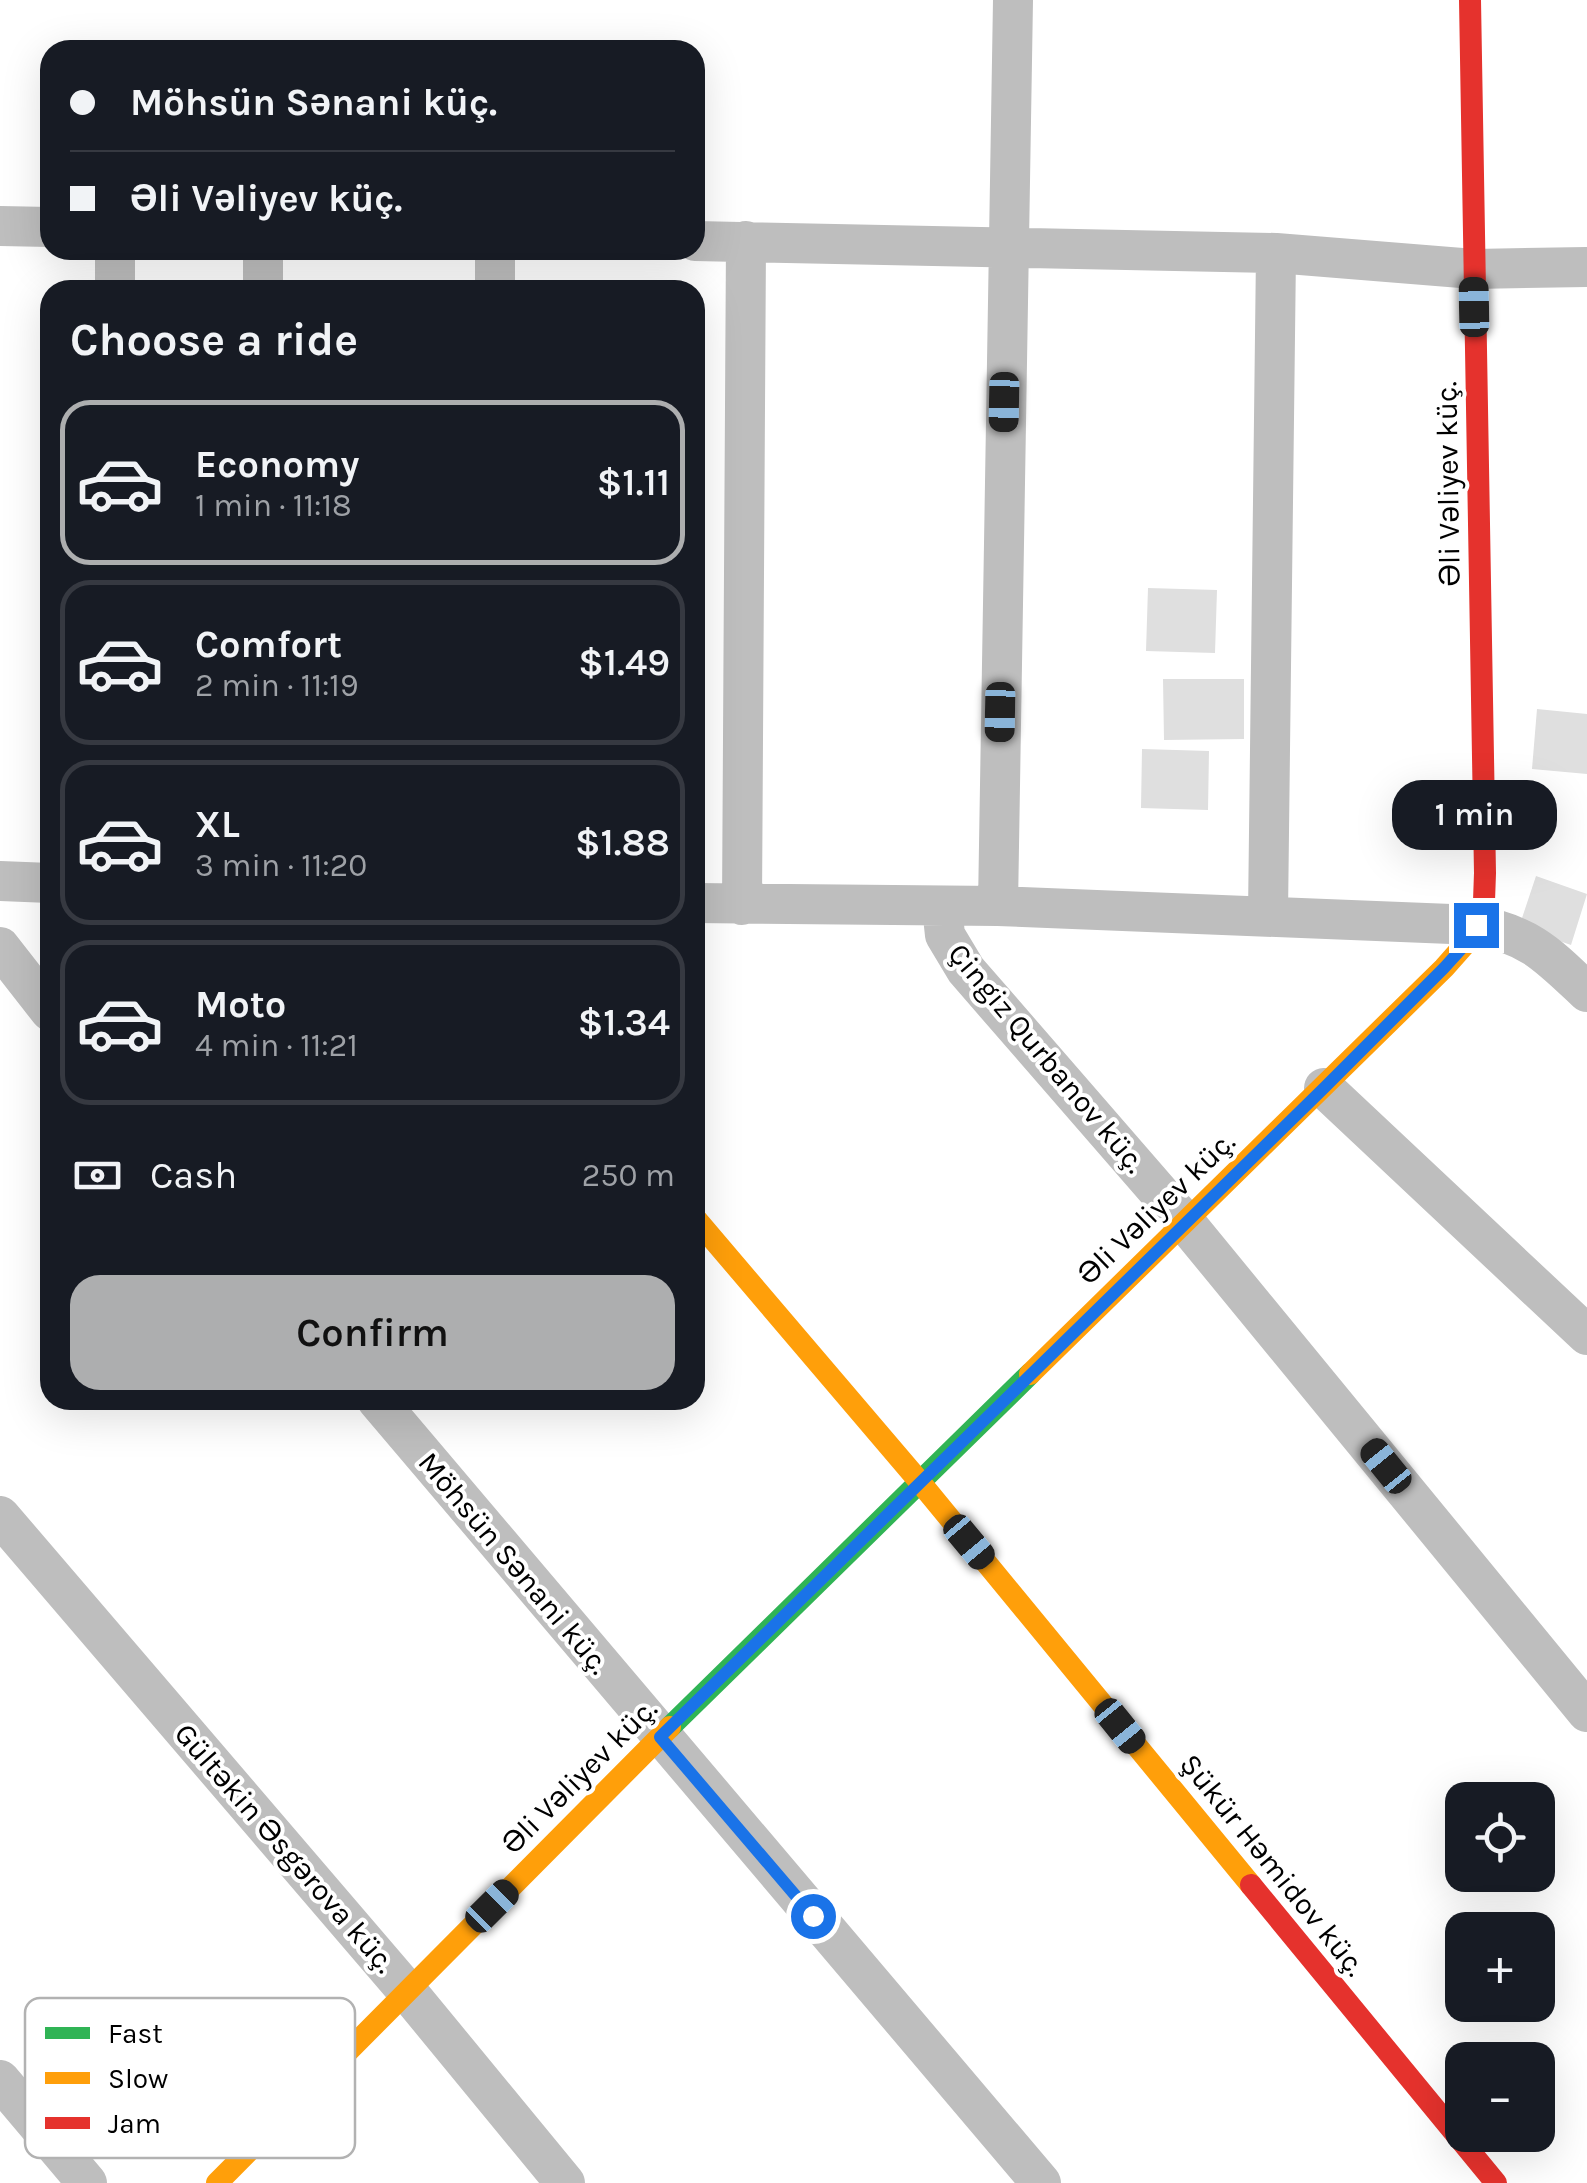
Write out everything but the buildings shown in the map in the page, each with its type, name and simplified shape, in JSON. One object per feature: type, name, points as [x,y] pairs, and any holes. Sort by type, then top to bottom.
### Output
[{"type":"street","points":[[998,906],[1012,0]]},
{"type":"street","name":"Əli Vəliyev küç.","points":[[355,2044],[660,1737],[1324,1088],[1444,968],[1476,925],[1484,900],[1485,873],[1470,0]]},
{"type":"street","points":[[0,226],[40,227]]},
{"type":"street","points":[[705,240],[1276,253],[1474,269],[1587,267]]},
{"type":"street","points":[[742,904],[746,241]]},
{"type":"street","points":[[1268,915],[1276,253]]},
{"type":"street","points":[[0,881],[40,883]]},
{"type":"street","points":[[705,904],[998,906],[1476,925],[1508,931],[1527,941],[1554,960],[1587,992]]},
{"type":"street","name":"Çingiz Qurbanov küç.","points":[[942,908],[945,936],[966,970],[1184,1221],[1587,1712]]},
{"type":"street","points":[[0,947],[40,998]]},
{"type":"street","points":[[1324,1088],[1587,1335]]},
{"type":"street","name":"Şükür Həmidov küç.","points":[[705,1230],[919,1482],[1496,2183]]},
{"type":"street","name":"Möhsün Sənani küç.","points":[[385,1410],[1042,2183]]},
{"type":"street","name":"Gültəkin Əsgərova küç.","points":[[0,1516],[408,1991],[565,2183]]},
{"type":"street","points":[[0,2080],[25,2110]]},
{"type":"street","points":[[65,2158],[86,2183]]},
{"type":"street","name":"Əli Vəliyev küç.","points":[[217,2183],[242,2158]]},
{"type":"traffic: fast","points":[[670,1727],[1030,1374]]},
{"type":"traffic: slow","points":[[1030,1374],[1467,942]]},
{"type":"traffic: slow","points":[[705,1230],[919,1481],[1251,1885]]},
{"type":"traffic: slow","points":[[355,2044],[670,1727]]},
{"type":"traffic: slow","points":[[217,2183],[242,2158]]},
{"type":"traffic: jam","points":[[1467,942],[1484,901],[1485,873],[1470,0]]},
{"type":"traffic: jam","points":[[1251,1885],[1496,2183]]},
{"type":"route","points":[[813,1916],[660,1737],[1324,1088],[1444,968],[1476,925]]}]
